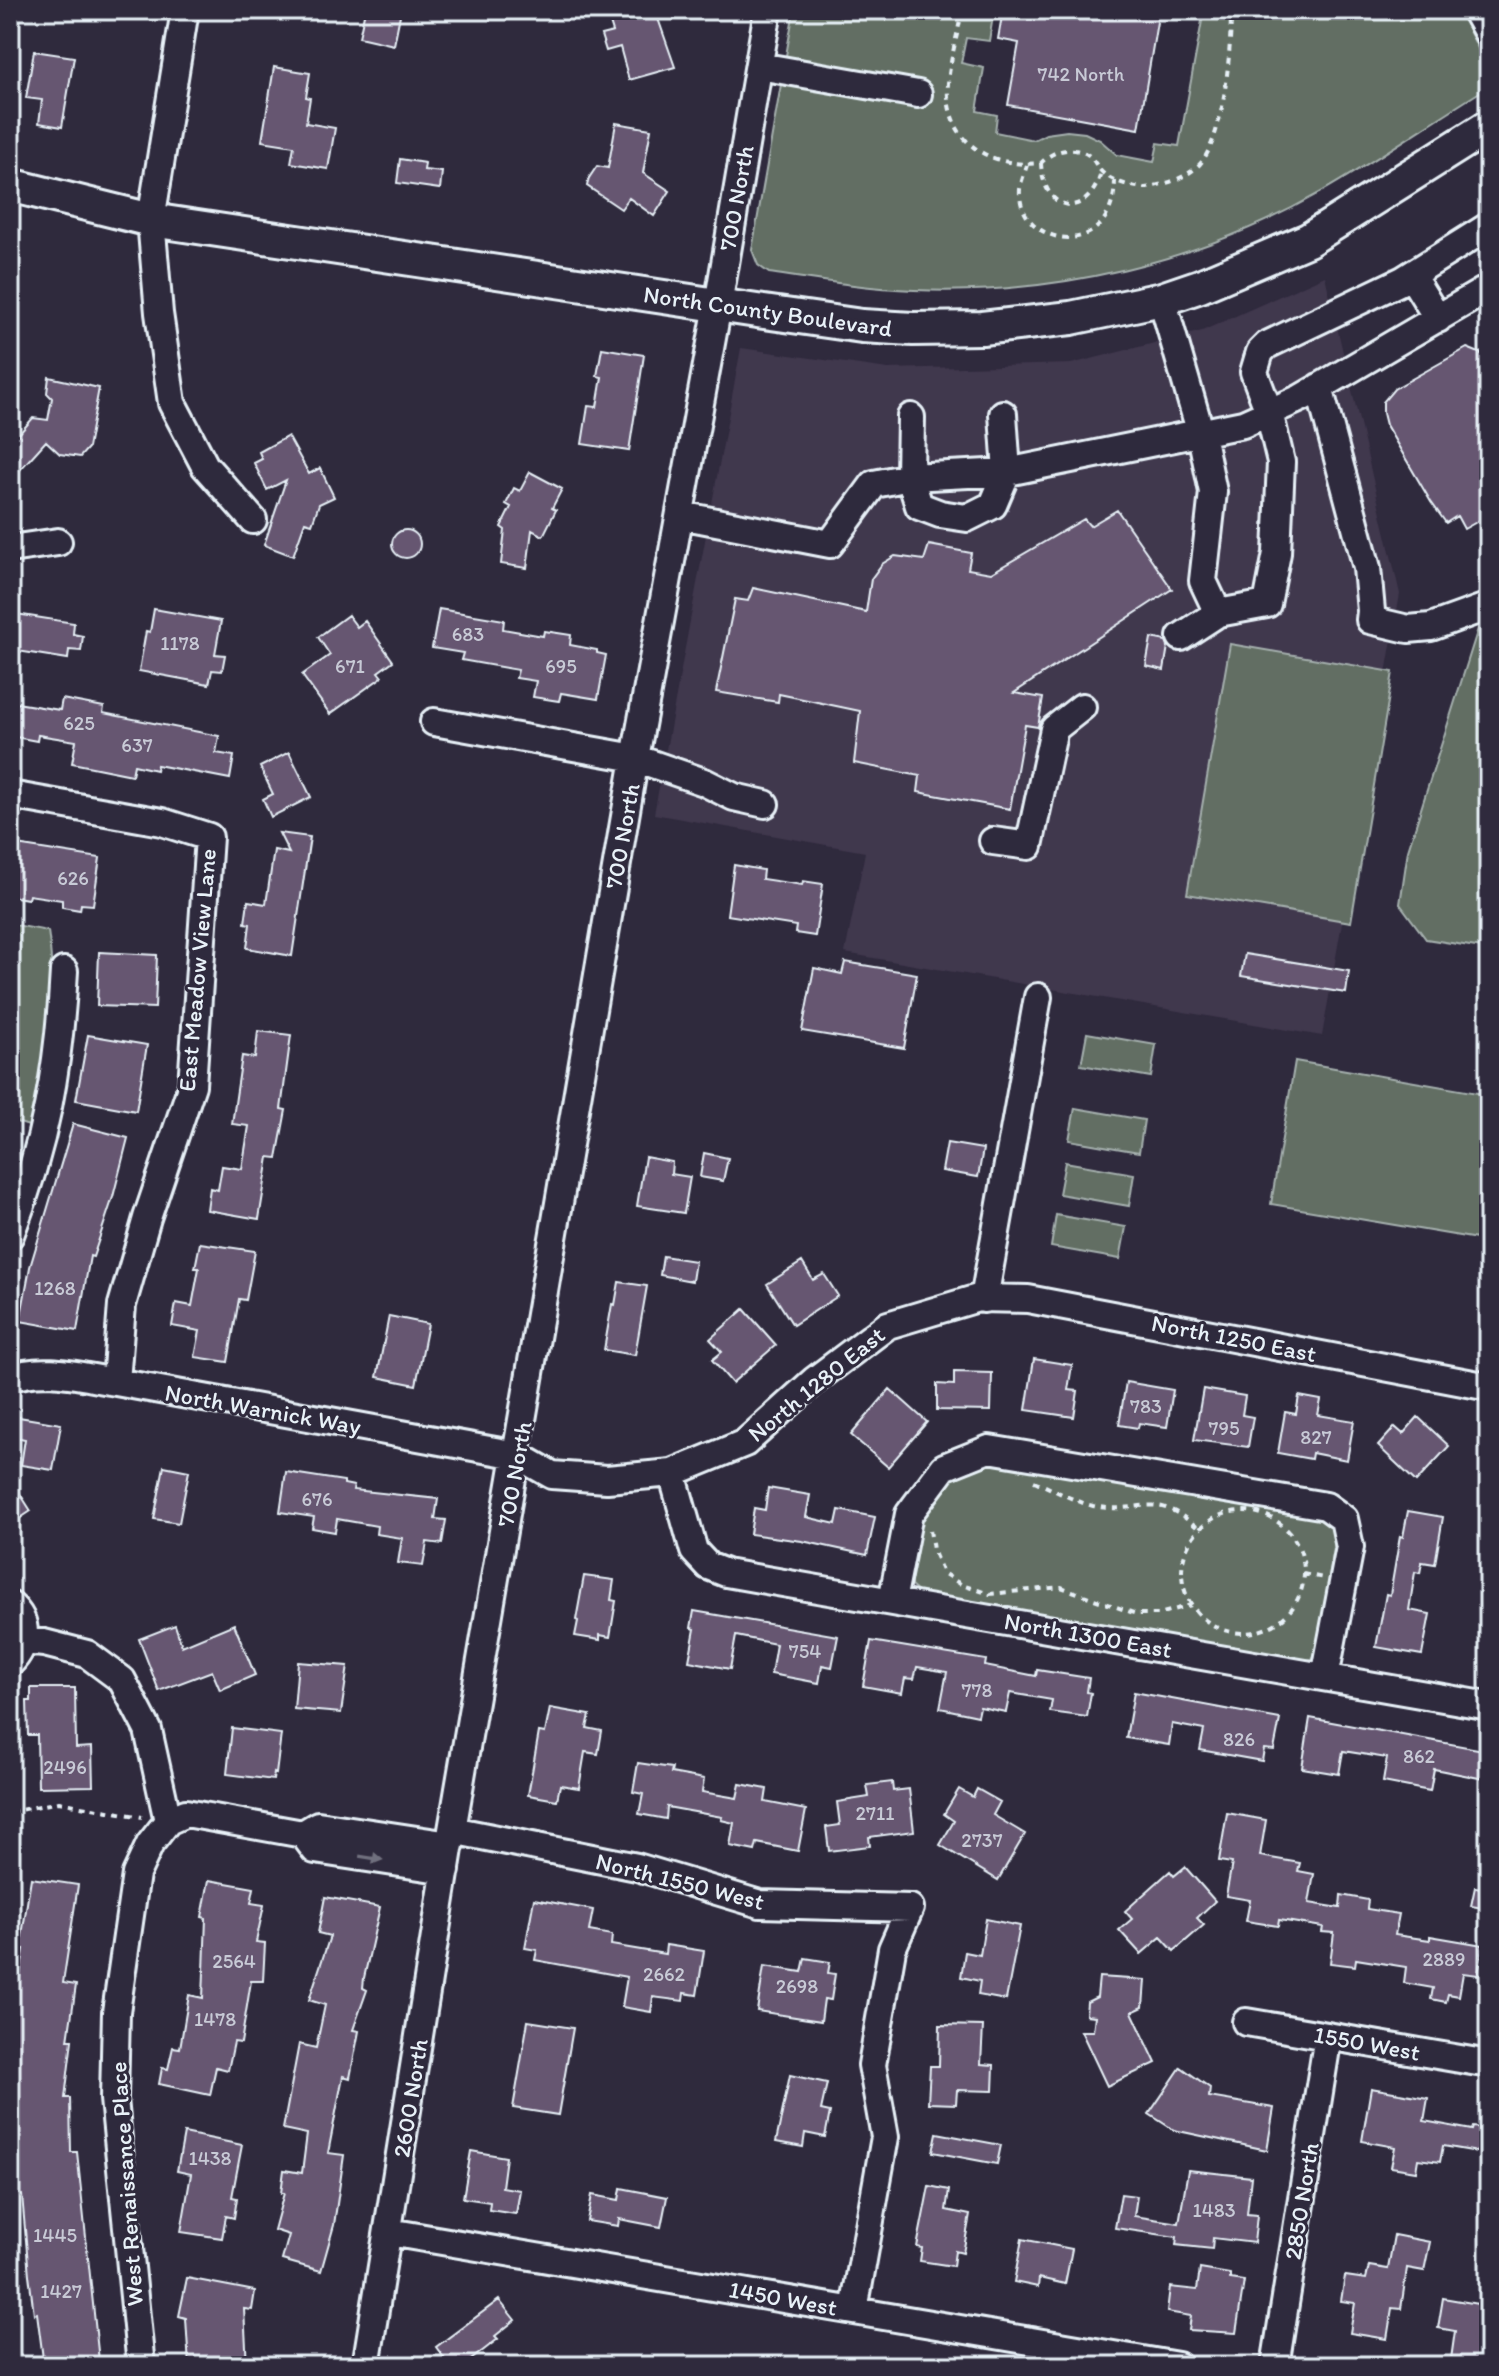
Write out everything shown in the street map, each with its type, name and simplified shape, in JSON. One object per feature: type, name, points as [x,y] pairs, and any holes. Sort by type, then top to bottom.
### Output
[{"type":"main road","name":"North County Boulevard","points":[[10,185],[151,220],[718,305],[862,326],[982,328],[1071,318],[1162,299],[1200,286],[1308,240],[1489,126]]},
{"type":"street","points":[[185,10],[151,220],[159,313],[172,403],[205,466],[253,520]]},
{"type":"street","name":"700 North","points":[[449,1848],[635,758],[718,305],[768,10]]},
{"type":"street","points":[[1475,10],[1489,35]]},
{"type":"street","points":[[759,66],[918,94]]},
{"type":"street","points":[[1181,637],[1218,613],[1267,604],[1277,553],[1281,462],[1269,412],[1254,372],[1260,352],[1267,345],[1411,275],[1489,226]]},
{"type":"street","points":[[1411,275],[1438,319]]},
{"type":"street","points":[[680,515],[830,544],[874,484],[910,477],[1007,472],[1243,424],[1319,387],[1489,288]]},
{"type":"street","points":[[1162,299],[1201,434],[1213,492],[1203,581],[1218,613]]},
{"type":"street","points":[[1319,387],[1367,568],[1370,620],[1408,629],[1431,627],[1489,606]]},
{"type":"street","points":[[911,417],[910,477],[919,506],[940,514],[967,518],[993,505],[1007,472],[1003,414]]},
{"type":"street","points":[[10,549],[58,542]]},
{"type":"street","points":[[993,841],[1029,846],[1054,729],[1082,707]]},
{"type":"street","points":[[434,722],[635,758],[704,782],[734,797],[765,804]]},
{"type":"street","name":"East Meadow View Lane","points":[[10,795],[162,822],[209,837],[192,1085],[147,1218],[122,1305],[116,1382]]},
{"type":"street","points":[[10,1235],[29,1185],[50,1103],[60,1040],[64,971]]},
{"type":"street","points":[[981,1298],[1038,997]]},
{"type":"street","name":"North 1280 East","points":[[517,1455],[552,1475],[607,1479],[672,1473],[745,1443],[815,1380],[888,1325],[981,1298]]},
{"type":"street","name":"North 1250 East","points":[[981,1298],[1028,1299],[1489,1387]]},
{"type":"street","name":"North Warnick Way","points":[[10,1378],[22,1373],[54,1372],[517,1455]]},
{"type":"street","points":[[892,1601],[909,1514],[944,1467],[989,1449],[1326,1506],[1344,1519],[1350,1547],[1325,1677]]},
{"type":"street","name":"North 1300 East","points":[[672,1473],[694,1551],[708,1566],[726,1573],[1489,1706]]},
{"type":"street","points":[[10,1605],[21,1618],[24,1641],[10,1663]]},
{"type":"street","points":[[24,1641],[87,1654],[122,1680],[148,1730],[168,1821]]},
{"type":"street","name":"North 1550 West","points":[[168,1821],[186,1813],[303,1834],[315,1850],[449,1848],[637,1867],[760,1904],[910,1908],[892,1949],[872,2065],[885,2137],[854,2310]]},
{"type":"street","name":"West Renaissance Place","points":[[141,2366],[114,2099],[116,2012],[136,1874],[150,1844],[168,1821]]},
{"type":"street","name":"2600 North","points":[[366,2366],[449,1848]]},
{"type":"street","name":"1550 West","points":[[1246,2022],[1489,2064]]},
{"type":"street","name":"2850 North","points":[[1275,2366],[1328,2036]]},
{"type":"street","name":"1450 West","points":[[389,2232],[1178,2366]]},
{"type":"path","points":[[962,10],[948,84],[951,115],[965,140],[979,152],[996,160],[1027,165],[1041,163],[1048,155],[1067,150],[1080,151],[1093,157],[1101,172],[1115,181],[1146,188],[1182,178],[1201,163],[1212,141],[1226,85],[1231,10]]},
{"type":"path","points":[[1041,163],[1047,192],[1058,203],[1072,205],[1089,197],[1101,172]]},
{"type":"path","points":[[1027,165],[1020,190],[1024,209],[1035,225],[1058,238],[1074,238],[1090,233],[1102,223],[1110,211],[1115,181]]},
{"type":"path","points":[[1027,1478],[1094,1506],[1157,1504],[1173,1509],[1199,1529]]},
{"type":"path","points":[[1235,1511],[1255,1512],[1273,1519],[1289,1532],[1299,1548],[1302,1587],[1294,1606],[1281,1620],[1263,1630],[1244,1634],[1223,1630],[1205,1621],[1191,1605],[1183,1587],[1182,1566],[1187,1546],[1199,1529],[1216,1517],[1235,1511]]},
{"type":"path","points":[[933,1517],[930,1531],[938,1562],[943,1573],[962,1585],[990,1594],[1061,1587],[1136,1614],[1159,1614],[1191,1605]]},
{"type":"path","points":[[10,1812],[59,1802],[168,1821]]},
{"type":"shaded area","points":[[1325,276],[1400,594],[1322,1036],[845,953],[865,852],[654,814],[741,348],[888,369],[1071,364],[1202,331]]},
{"type":"green space","points":[[794,10],[994,10],[989,41],[966,38],[961,63],[984,68],[977,111],[997,115],[995,132],[1034,140],[1046,134],[1067,131],[1085,133],[1100,140],[1117,155],[1154,162],[1158,143],[1179,146],[1204,10],[1462,10],[1484,61],[1485,82],[1480,92],[1321,192],[1226,238],[1176,255],[1124,270],[1019,287],[914,290],[877,287],[769,273],[758,265],[752,250]]},
{"type":"green space","points":[[1489,614],[1489,949],[1426,939],[1400,904],[1408,850],[1482,616]]},
{"type":"green space","points":[[1230,644],[1393,672],[1351,922],[1187,894]]},
{"type":"green space","points":[[10,924],[48,931],[51,1005],[47,1055],[35,1128],[10,1120]]},
{"type":"green space","points":[[1087,1033],[1156,1045],[1151,1077],[1081,1065]]},
{"type":"green space","points":[[1295,1061],[1489,1095],[1489,1241],[1271,1204]]},
{"type":"green space","points":[[1075,1108],[1144,1120],[1139,1152],[1069,1140]]},
{"type":"green space","points":[[1065,1162],[1134,1174],[1129,1206],[1059,1194]]},
{"type":"green space","points":[[1056,1215],[1126,1227],[1120,1259],[1051,1247]]},
{"type":"green space","points":[[993,1461],[1326,1517],[1337,1531],[1316,1653],[1312,1659],[1305,1660],[918,1592],[911,1586],[910,1578],[918,1535],[930,1503],[939,1489],[952,1478]]},
{"type":"building","points":[[365,10],[401,10],[394,45],[359,37]]},
{"type":"building","points":[[606,10],[655,10],[675,67],[629,80],[620,47],[606,51],[601,35],[613,32]]},
{"type":"building","points":[[1003,10],[1159,10],[1139,129],[1008,105],[1019,43],[998,39]]},
{"type":"building","points":[[34,51],[74,57],[62,127],[39,123],[42,100],[26,98]]},
{"type":"building","points":[[274,67],[310,73],[306,123],[335,128],[328,169],[291,163],[294,146],[262,141]]},
{"type":"building","points":[[616,123],[651,129],[643,173],[670,191],[654,216],[629,198],[621,209],[587,186],[597,166],[608,168]]},
{"type":"building","points":[[400,159],[425,163],[424,170],[442,172],[440,189],[397,183]]},
{"type":"building","points":[[602,348],[644,355],[629,451],[582,444],[588,406],[597,407],[602,377],[597,376]]},
{"type":"building","points":[[1467,348],[1489,357],[1489,515],[1464,529],[1457,516],[1446,523],[1431,502],[1386,425],[1383,402],[1394,389]]},
{"type":"building","points":[[49,377],[99,388],[88,448],[80,457],[60,454],[46,441],[10,481],[10,444],[33,418],[48,420],[52,398],[47,393]]},
{"type":"building","points":[[288,436],[309,474],[320,468],[334,497],[319,504],[312,524],[305,522],[293,556],[264,545],[286,480],[267,490],[254,463],[262,459],[259,452]]},
{"type":"building","points":[[530,472],[562,489],[552,508],[556,510],[543,536],[532,530],[527,568],[501,564],[505,530],[501,527],[511,507],[506,504],[514,488],[520,491]]},
{"type":"building","points":[[1117,510],[1172,589],[1014,693],[1043,698],[1038,727],[1025,725],[1010,809],[918,792],[920,776],[854,763],[860,711],[779,694],[778,702],[716,692],[735,599],[748,601],[753,588],[866,612],[871,579],[882,564],[895,556],[924,560],[929,545],[971,553],[968,569],[991,573],[1084,519],[1090,526]]},
{"type":"building","points":[[406,530],[416,534],[420,544],[416,554],[406,558],[396,554],[392,544],[396,534]]},
{"type":"building","points":[[154,609],[221,621],[215,654],[225,655],[222,671],[212,670],[209,684],[139,671],[146,631],[150,632]]},
{"type":"building","points":[[439,609],[504,620],[503,629],[543,636],[544,631],[571,635],[570,645],[597,650],[597,653],[606,655],[598,699],[561,693],[559,701],[533,697],[536,681],[516,678],[518,670],[461,660],[463,653],[432,648]]},
{"type":"building","points":[[16,614],[74,623],[73,634],[83,636],[81,651],[69,650],[68,659],[11,650]]},
{"type":"building","points":[[348,615],[357,627],[365,621],[393,661],[378,672],[382,677],[330,714],[302,675],[330,655],[318,637]]},
{"type":"building","points":[[1151,638],[1166,641],[1164,670],[1146,666]]},
{"type":"building","points":[[62,699],[104,707],[103,713],[219,736],[216,753],[234,756],[230,779],[157,765],[156,770],[134,765],[132,775],[72,763],[76,741],[38,735],[37,741],[10,736],[10,702],[60,710]]},
{"type":"building","points":[[289,752],[311,797],[271,817],[263,799],[273,794],[260,767]]},
{"type":"building","points":[[279,833],[310,837],[292,956],[247,948],[250,924],[245,923],[248,901],[266,904],[274,850],[289,853]]},
{"type":"building","points":[[10,844],[100,858],[93,905],[81,904],[80,910],[62,907],[62,900],[29,895],[28,899],[10,896]]},
{"type":"building","points":[[734,865],[763,870],[762,879],[802,885],[803,881],[823,884],[815,936],[795,933],[796,926],[727,915]]},
{"type":"building","points":[[99,952],[157,955],[155,1008],[97,1006]]},
{"type":"building","points":[[1245,954],[1349,971],[1346,993],[1241,976]]},
{"type":"building","points":[[845,962],[917,974],[904,1048],[802,1031],[814,968],[842,974]]},
{"type":"building","points":[[258,1031],[291,1035],[281,1109],[286,1110],[277,1158],[269,1157],[259,1219],[207,1210],[210,1188],[218,1190],[222,1166],[242,1169],[249,1126],[232,1124],[242,1056],[255,1058]]},
{"type":"building","points":[[88,1035],[147,1045],[136,1111],[76,1100]]},
{"type":"building","points":[[73,1124],[128,1138],[113,1197],[93,1257],[90,1256],[77,1331],[20,1321],[30,1267]]},
{"type":"building","points":[[947,1143],[983,1149],[978,1177],[942,1171]]},
{"type":"building","points":[[704,1153],[728,1158],[723,1181],[700,1177]]},
{"type":"building","points":[[645,1157],[672,1162],[671,1174],[690,1177],[684,1213],[637,1206]]},
{"type":"building","points":[[200,1243],[255,1251],[246,1300],[239,1299],[228,1362],[195,1357],[200,1331],[172,1326],[176,1303],[192,1306]]},
{"type":"building","points":[[663,1256],[695,1261],[692,1281],[660,1275]]},
{"type":"building","points":[[802,1262],[813,1280],[824,1274],[838,1296],[793,1325],[767,1284]]},
{"type":"building","points":[[619,1282],[647,1286],[635,1355],[604,1350]]},
{"type":"building","points":[[744,1309],[776,1345],[732,1383],[712,1360],[722,1352],[710,1339]]},
{"type":"building","points":[[389,1316],[428,1324],[416,1385],[377,1377]]},
{"type":"building","points":[[1034,1359],[1072,1365],[1068,1390],[1078,1391],[1074,1417],[1026,1410]]},
{"type":"building","points":[[954,1372],[992,1373],[991,1411],[937,1410],[937,1384],[954,1385]]},
{"type":"building","points":[[1126,1382],[1173,1390],[1167,1427],[1139,1423],[1138,1428],[1119,1425]]},
{"type":"building","points":[[890,1389],[927,1422],[888,1467],[851,1435]]},
{"type":"building","points":[[1203,1389],[1245,1396],[1242,1415],[1253,1417],[1248,1447],[1194,1440]]},
{"type":"building","points":[[1299,1396],[1321,1400],[1318,1415],[1354,1421],[1347,1460],[1312,1453],[1311,1459],[1278,1453],[1285,1412],[1296,1414]]},
{"type":"building","points":[[13,1416],[61,1424],[53,1470],[21,1465],[25,1439],[10,1436]]},
{"type":"building","points":[[1418,1417],[1449,1446],[1416,1482],[1378,1446],[1395,1427],[1403,1434]]},
{"type":"building","points":[[164,1466],[189,1471],[179,1523],[154,1519]]},
{"type":"building","points":[[286,1472],[344,1481],[344,1484],[354,1486],[353,1490],[438,1499],[435,1519],[446,1520],[442,1544],[427,1542],[423,1566],[398,1563],[402,1538],[376,1534],[377,1526],[337,1519],[335,1532],[312,1528],[314,1517],[280,1512]]},
{"type":"building","points":[[10,1478],[31,1511],[10,1525]]},
{"type":"building","points":[[768,1488],[810,1495],[806,1517],[836,1524],[839,1510],[875,1517],[867,1555],[750,1534],[754,1508],[765,1510]]},
{"type":"building","points":[[1408,1511],[1443,1517],[1435,1564],[1422,1562],[1420,1573],[1415,1572],[1409,1610],[1430,1614],[1422,1655],[1376,1647],[1386,1594],[1390,1595],[1400,1536],[1403,1537]]},
{"type":"building","points":[[584,1576],[614,1580],[611,1600],[616,1601],[610,1637],[600,1635],[600,1640],[575,1636]]},
{"type":"building","points":[[694,1611],[838,1636],[832,1667],[822,1665],[819,1683],[771,1674],[776,1644],[736,1636],[730,1669],[689,1661],[695,1629],[691,1628]]},
{"type":"building","points":[[234,1624],[255,1675],[220,1690],[212,1671],[159,1691],[139,1639],[175,1625],[182,1646]]},
{"type":"building","points":[[871,1641],[986,1660],[985,1666],[1036,1676],[1037,1670],[1089,1678],[1087,1692],[1091,1693],[1087,1717],[1050,1712],[1052,1700],[1010,1693],[1006,1712],[980,1707],[978,1716],[940,1708],[947,1672],[917,1667],[914,1679],[905,1678],[902,1693],[863,1686]]},
{"type":"building","points":[[298,1662],[348,1666],[341,1713],[294,1709]]},
{"type":"building","points":[[31,1688],[75,1688],[76,1748],[92,1747],[93,1786],[38,1787],[37,1735],[28,1735],[27,1701],[31,1701]]},
{"type":"building","points":[[1134,1692],[1280,1719],[1274,1750],[1264,1749],[1262,1761],[1200,1750],[1204,1730],[1172,1724],[1169,1745],[1126,1738]]},
{"type":"building","points":[[550,1708],[590,1715],[587,1728],[602,1731],[598,1754],[585,1752],[579,1788],[560,1785],[557,1800],[528,1795],[539,1732],[545,1733]]},
{"type":"building","points":[[1310,1718],[1489,1751],[1489,1780],[1434,1769],[1430,1791],[1383,1782],[1387,1758],[1343,1751],[1339,1774],[1302,1768]]},
{"type":"building","points":[[232,1728],[281,1734],[273,1780],[227,1774]]},
{"type":"building","points":[[638,1763],[672,1768],[671,1773],[704,1779],[702,1792],[737,1798],[740,1784],[767,1789],[765,1802],[806,1810],[798,1851],[757,1843],[755,1851],[730,1846],[734,1823],[721,1820],[722,1817],[667,1807],[666,1819],[639,1814],[643,1794],[633,1792]]},
{"type":"building","points":[[892,1782],[893,1791],[909,1789],[914,1831],[869,1837],[870,1846],[829,1851],[826,1827],[840,1825],[837,1802],[869,1797],[867,1785]]},
{"type":"building","points":[[959,1789],[973,1797],[977,1789],[1000,1802],[993,1815],[1025,1834],[998,1880],[940,1845],[954,1821],[944,1814]]},
{"type":"building","points":[[1227,1813],[1266,1820],[1260,1856],[1300,1863],[1298,1871],[1314,1874],[1309,1903],[1340,1908],[1341,1895],[1368,1900],[1367,1909],[1399,1914],[1395,1935],[1430,1940],[1430,1936],[1483,1945],[1478,1975],[1463,1973],[1459,1996],[1448,1994],[1446,2002],[1431,1999],[1433,1988],[1404,1983],[1406,1967],[1356,1959],[1355,1966],[1330,1963],[1334,1933],[1322,1932],[1323,1927],[1279,1920],[1278,1926],[1246,1921],[1250,1900],[1226,1896],[1232,1863],[1219,1861]]},
{"type":"building","points":[[1185,1867],[1215,1901],[1197,1918],[1204,1925],[1174,1951],[1161,1937],[1141,1954],[1119,1930],[1132,1919],[1125,1911],[1170,1871],[1174,1876]]},
{"type":"building","points":[[31,1878],[78,1885],[63,1983],[76,1985],[68,2040],[72,2040],[65,2098],[70,2098],[71,2152],[77,2152],[99,2361],[56,2366],[44,2366],[37,2313],[34,2314],[22,2195],[13,2196],[10,2160],[14,2157],[10,2039]]},
{"type":"building","points":[[209,1880],[254,1888],[251,1903],[264,1905],[256,1942],[265,1943],[263,1981],[251,1981],[241,2043],[234,2042],[228,2070],[216,2067],[210,2095],[159,2084],[162,2068],[168,2069],[173,2047],[180,2048],[189,1995],[203,1998],[206,1918],[202,1917]]},
{"type":"building","points":[[1475,1887],[1489,1889],[1489,1909],[1471,1906]]},
{"type":"building","points":[[325,1897],[380,1907],[364,1978],[363,1988],[367,1990],[353,2030],[359,2031],[350,2078],[343,2076],[328,2153],[344,2155],[334,2225],[321,2271],[282,2260],[289,2235],[274,2230],[284,2193],[281,2193],[284,2170],[302,2173],[307,2134],[283,2129],[299,2044],[316,2048],[325,2005],[309,2000],[330,1936],[318,1933]]},
{"type":"building","points":[[534,1899],[593,1910],[589,1931],[612,1935],[611,1945],[665,1954],[666,1945],[704,1951],[697,1995],[684,1993],[683,2001],[653,1997],[651,2012],[622,2007],[627,1977],[535,1960],[537,1950],[525,1948]]},
{"type":"building","points":[[986,1919],[1020,1926],[1006,2000],[978,1995],[980,1981],[961,1977],[965,1952],[980,1955]]},
{"type":"building","points":[[805,1958],[830,1962],[828,1973],[835,1974],[831,2000],[824,1999],[821,2021],[757,2011],[764,1966],[802,1972]]},
{"type":"building","points":[[1099,1977],[1145,1980],[1143,2007],[1132,2012],[1156,2063],[1107,2086],[1081,2031],[1093,2031],[1095,2016],[1086,2015],[1087,2002],[1097,1997]]},
{"type":"building","points":[[528,2021],[573,2028],[558,2115],[513,2108]]},
{"type":"building","points":[[940,2025],[983,2026],[981,2064],[994,2065],[993,2091],[957,2090],[956,2104],[928,2103],[930,2066],[939,2066]]},
{"type":"building","points":[[1181,2067],[1210,2088],[1209,2097],[1274,2108],[1267,2150],[1174,2130],[1149,2114]]},
{"type":"building","points":[[790,2075],[827,2083],[821,2110],[830,2112],[825,2137],[805,2133],[803,2147],[776,2142]]},
{"type":"building","points":[[1371,2088],[1428,2098],[1424,2121],[1472,2130],[1473,2127],[1489,2129],[1489,2154],[1443,2146],[1440,2162],[1418,2159],[1416,2171],[1391,2167],[1395,2147],[1362,2141]]},
{"type":"building","points":[[184,2133],[242,2145],[232,2197],[237,2198],[234,2218],[226,2216],[222,2238],[181,2232],[191,2174],[177,2171]]},
{"type":"building","points":[[937,2133],[1001,2145],[997,2164],[933,2152]]},
{"type":"building","points":[[471,2151],[506,2157],[502,2187],[520,2190],[516,2214],[489,2210],[490,2202],[463,2198]]},
{"type":"building","points":[[1188,2170],[1251,2177],[1247,2214],[1257,2215],[1254,2243],[1213,2238],[1212,2249],[1176,2245],[1177,2237],[1115,2228],[1121,2194],[1137,2196],[1134,2216],[1179,2223]]},
{"type":"building","points":[[929,2186],[949,2190],[946,2210],[970,2215],[963,2253],[955,2251],[953,2266],[920,2261],[922,2248],[917,2247]]},
{"type":"building","points":[[621,2188],[667,2197],[661,2227],[619,2219],[618,2226],[587,2221],[592,2195],[619,2200]]},
{"type":"building","points":[[1394,2235],[1430,2242],[1424,2271],[1407,2268],[1401,2309],[1392,2308],[1387,2339],[1350,2333],[1355,2303],[1341,2301],[1345,2276],[1366,2279],[1369,2266],[1388,2269]]},
{"type":"building","points":[[1022,2239],[1072,2249],[1065,2284],[1039,2278],[1038,2287],[1014,2282]]},
{"type":"building","points":[[1200,2269],[1230,2274],[1230,2279],[1244,2281],[1236,2333],[1189,2330],[1191,2316],[1167,2312],[1170,2287],[1197,2290]]},
{"type":"building","points":[[187,2278],[255,2291],[252,2310],[244,2309],[247,2366],[189,2366],[186,2318],[179,2316]]},
{"type":"building","points":[[1443,2298],[1484,2305],[1480,2327],[1489,2329],[1489,2366],[1450,2366],[1455,2331],[1438,2328]]},
{"type":"building","points":[[499,2300],[515,2320],[495,2336],[498,2339],[463,2366],[450,2366],[436,2347]]}]
